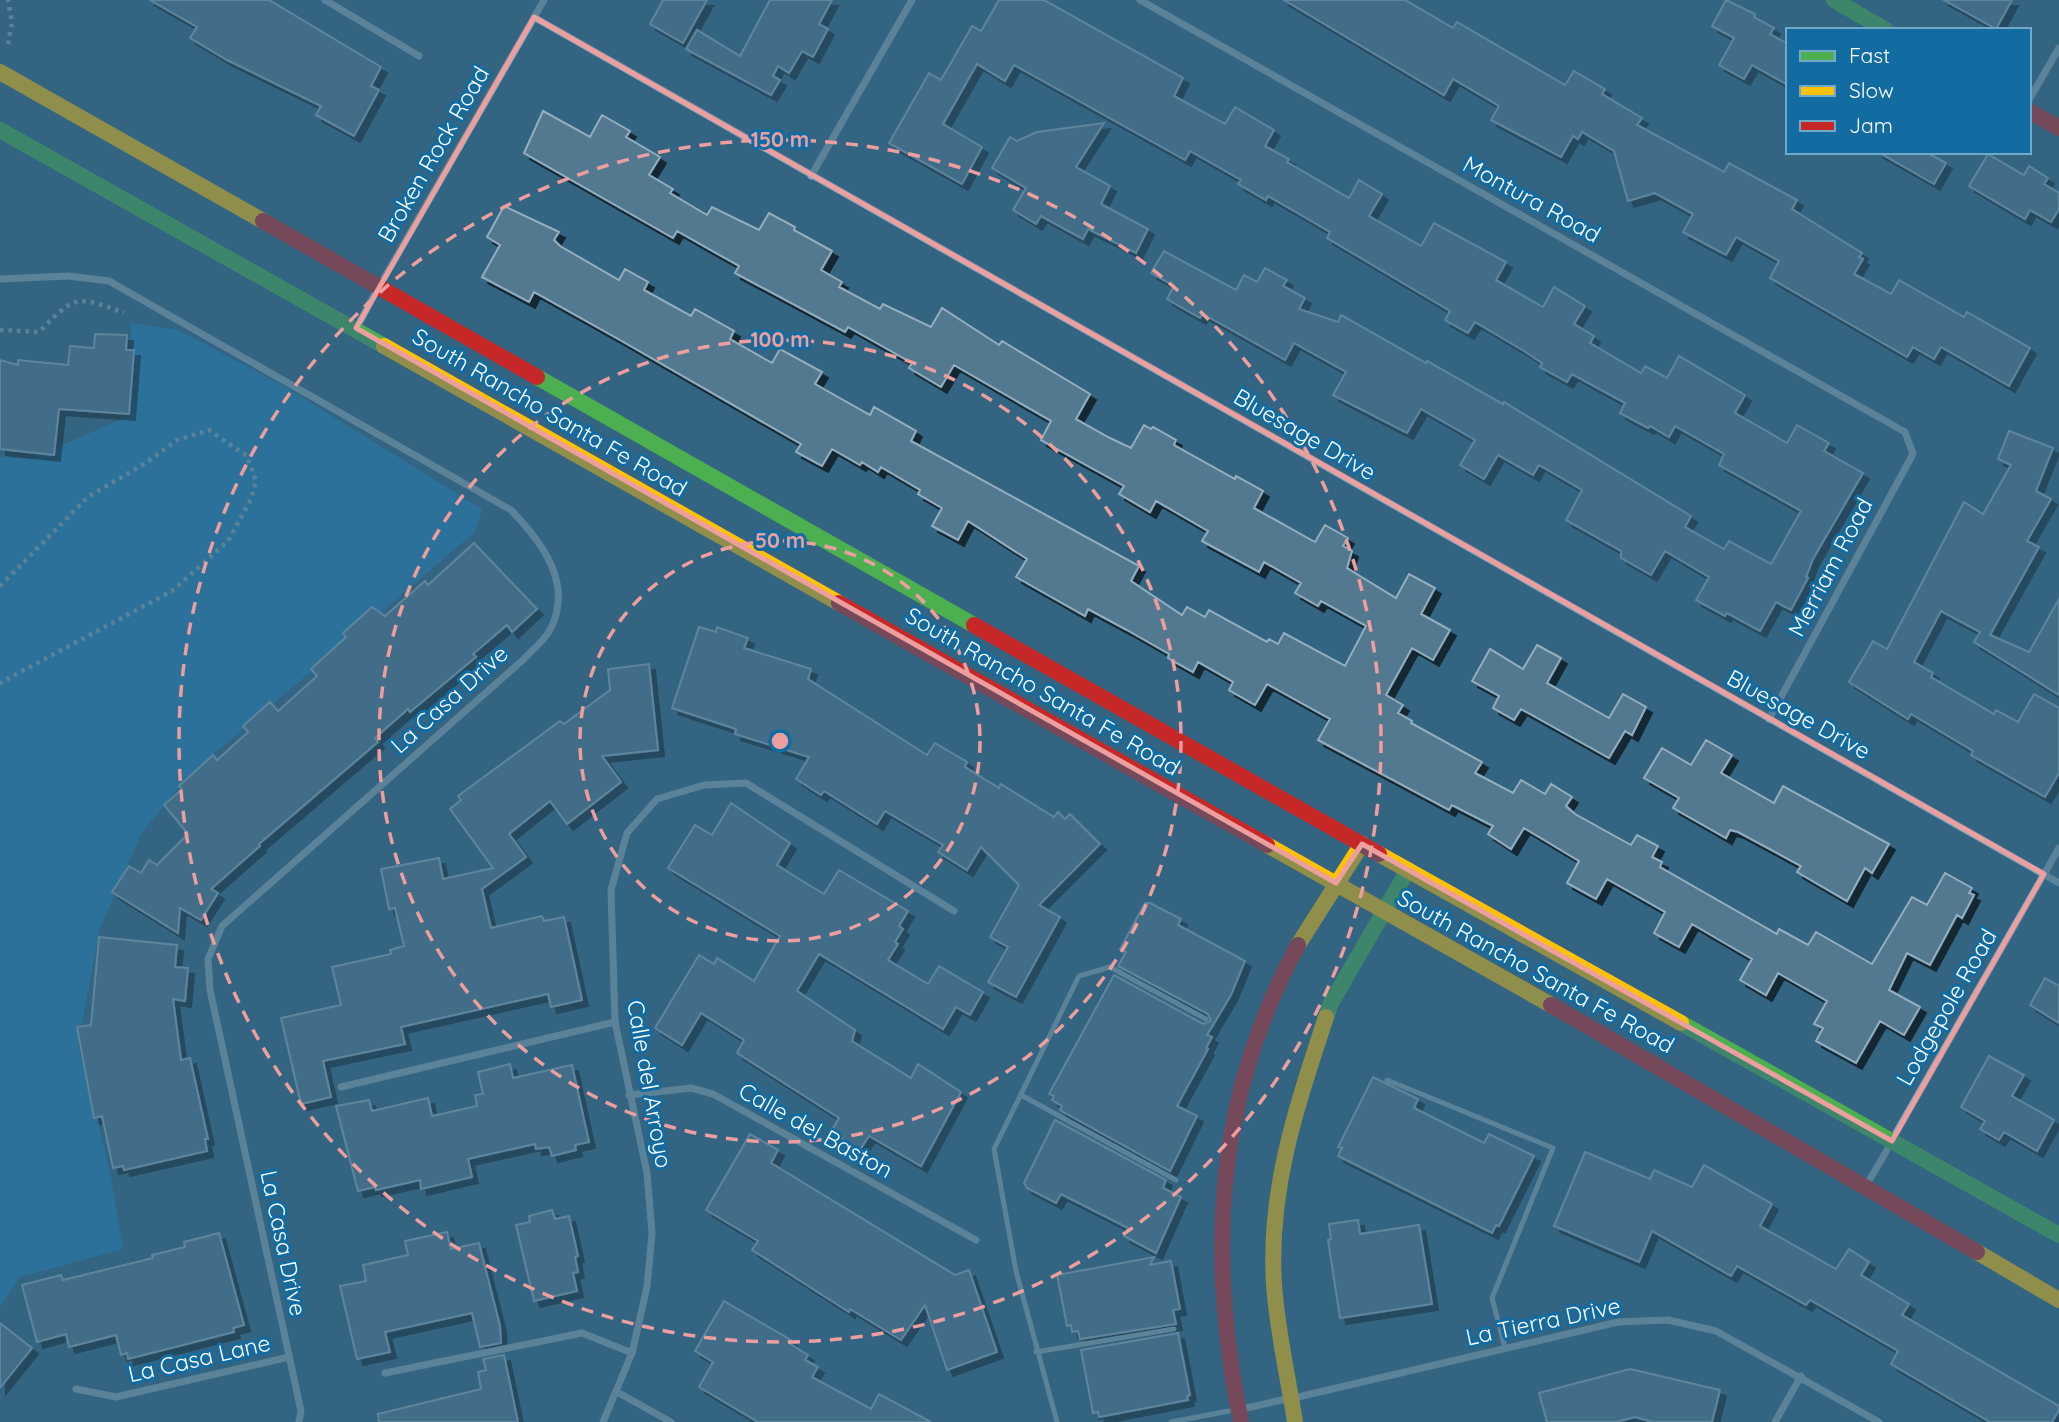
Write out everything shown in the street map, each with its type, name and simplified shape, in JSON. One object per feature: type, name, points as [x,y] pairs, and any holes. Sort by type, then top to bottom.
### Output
[{"type":"main road","points":[[1834,0],[1883,28]]},
{"type":"main road","name":"South Rancho Santa Fe Road","points":[[0,72],[1408,870],[2059,1235]]},
{"type":"main road","points":[[2031,112],[2059,128]]},
{"type":"main road","name":"South Rancho Santa Fe Road","points":[[0,130],[356,328],[1335,883],[1866,1186],[2059,1300]]},
{"type":"main road","points":[[1239,1416],[1226,1352],[1220,1282],[1222,1196],[1245,1073],[1260,1030],[1313,916],[1362,844]]},
{"type":"main road","points":[[1295,1422],[1274,1284],[1276,1204],[1287,1137],[1331,1003],[1408,870]]},
{"type":"street","points":[[325,0],[419,56]]},
{"type":"street","name":"Broken Rock Road","points":[[356,328],[544,0]]},
{"type":"street","points":[[811,176],[912,0]]},
{"type":"street","name":"Montura Road","points":[[1140,0],[1905,432]]},
{"type":"street","name":"Bluesage Drive","points":[[534,17],[2059,883]]},
{"type":"street","points":[[2031,97],[2059,48]]},
{"type":"street","name":"La Casa Drive","points":[[0,279],[68,276],[109,281],[511,510],[535,534],[554,565],[558,599],[550,631],[524,659],[222,926],[208,959],[210,990],[301,1411],[299,1422]]},
{"type":"street","name":"Merriam Road","points":[[1769,719],[1913,454],[1905,432]]},
{"type":"street","name":"Calle del Arroyo","points":[[603,1422],[632,1353],[647,1287],[652,1233],[647,1173],[615,1022],[611,890],[627,834],[657,799],[704,785],[746,783],[954,911]]},
{"type":"street","name":"Lodgepole Road","points":[[1866,1186],[2059,848]]},
{"type":"street","points":[[341,1087],[615,1022]]},
{"type":"street","name":"Calle del Baston","points":[[629,1095],[691,1088],[713,1094],[976,1240]]},
{"type":"street","name":"La Tierra Drive","points":[[1239,1416],[1290,1398],[1618,1322],[1668,1320],[1716,1331],[1880,1422]]},
{"type":"street","points":[[386,1373],[582,1333],[632,1353]]},
{"type":"street","name":"La Casa Lane","points":[[76,1389],[116,1397],[289,1357]]},
{"type":"street","points":[[1774,1422],[1801,1376]]},
{"type":"street","points":[[617,1392],[671,1422]]},
{"type":"lane","points":[[1057,1422],[1016,1271],[994,1149],[1079,976],[1110,967],[1206,1019]]},
{"type":"lane","points":[[1387,1080],[1553,1148],[1492,1298],[1504,1348]]},
{"type":"lane","points":[[1021,1095],[1176,1180]]},
{"type":"lane","points":[[1036,1352],[1174,1329]]},
{"type":"lane","points":[[1171,1422],[1239,1416]]},
{"type":"path","points":[[8,0],[12,22],[8,45]]},
{"type":"path","points":[[0,330],[39,331],[66,305],[87,300],[124,313]]},
{"type":"path","points":[[0,586],[88,497],[147,462],[177,440],[209,430],[247,456],[256,481],[251,499],[228,541],[172,591],[0,683]]},
{"type":"highlighted area","points":[[534,17],[2044,874],[1892,1141],[1362,844],[1336,883],[356,328]]},
{"type":"shaded area","points":[[131,323],[178,330],[282,385],[482,509],[475,532],[187,777],[141,834],[99,931],[78,1045],[109,1167],[123,1249],[20,1277],[0,1307],[0,457],[30,459],[129,416]]},
{"type":"building","points":[[150,0],[269,0],[381,67],[371,86],[379,90],[354,136],[316,115],[321,106],[227,60],[190,38],[197,27]]},
{"type":"building","points":[[663,0],[707,0],[683,43],[650,24]]},
{"type":"building","points":[[770,0],[832,0],[819,24],[828,29],[813,57],[802,51],[789,73],[778,66],[773,76],[780,80],[771,95],[686,49],[697,30],[740,56]]},
{"type":"building","points":[[999,0],[1044,0],[1183,78],[1174,96],[1225,124],[1235,107],[1274,130],[1265,146],[1289,159],[1287,162],[1349,198],[1359,180],[1382,194],[1369,216],[1421,246],[1434,223],[1506,262],[1496,280],[1543,307],[1554,287],[1585,306],[1574,324],[1594,336],[1590,343],[1641,373],[1645,366],[1667,378],[1679,356],[1745,395],[1735,413],[1787,443],[1797,425],[1829,443],[1824,451],[1863,473],[1813,559],[1806,577],[1808,578],[1791,610],[1776,602],[1760,631],[1727,613],[1725,616],[1696,600],[1709,577],[1665,551],[1651,575],[1621,558],[1621,551],[1566,520],[1582,490],[1539,465],[1533,475],[1498,455],[1484,479],[1460,465],[1475,440],[1421,409],[1407,433],[1333,395],[1346,372],[1294,343],[1285,360],[1203,314],[1200,318],[1167,299],[1174,286],[1151,273],[1164,251],[1236,290],[1244,275],[1257,282],[1265,268],[1287,280],[1283,286],[1305,298],[1299,309],[1338,322],[1341,315],[1426,363],[1427,361],[1503,404],[1504,402],[1691,516],[1685,527],[1724,549],[1729,541],[1771,564],[1801,511],[1719,465],[1724,454],[1675,426],[1669,437],[1650,426],[1648,428],[1620,413],[1625,403],[1572,374],[1567,382],[1540,367],[1542,363],[1524,351],[1475,322],[1468,333],[1445,320],[1450,311],[1327,238],[1330,232],[1268,196],[1266,200],[1238,184],[1241,180],[1190,151],[1185,160],[1014,65],[1005,81],[977,64],[943,124],[982,147],[962,184],[889,143],[929,73],[941,80],[972,26],[981,31]]},
{"type":"building","points":[[1284,0],[1405,0],[1453,28],[1457,22],[1565,85],[1574,71],[1605,89],[1602,94],[1642,118],[1637,125],[1724,172],[1729,163],[1797,200],[1792,209],[1862,253],[1859,257],[1863,259],[1854,274],[1891,294],[1899,280],[1964,317],[1967,312],[2030,348],[2009,386],[1941,347],[1934,359],[1913,347],[1907,357],[1770,278],[1779,261],[1736,237],[1726,255],[1683,232],[1693,214],[1655,193],[1628,201],[1614,151],[1582,132],[1578,139],[1573,136],[1561,157],[1491,120],[1499,106],[1453,79],[1444,95]]},
{"type":"building","points":[[1726,0],[1755,14],[1754,17],[1774,28],[1770,34],[1786,43],[1786,84],[1752,65],[1744,79],[1719,65],[1734,38],[1712,26]]},
{"type":"building","points":[[1944,0],[2012,0],[1994,28]]},
{"type":"building","points":[[543,111],[590,137],[602,115],[630,131],[626,137],[660,157],[649,175],[673,189],[670,193],[707,215],[712,207],[759,230],[769,213],[832,251],[821,270],[842,282],[839,287],[880,309],[883,304],[931,327],[942,308],[999,345],[1002,341],[1090,394],[1076,419],[1131,448],[1144,425],[1151,429],[1153,427],[1176,440],[1174,445],[1235,479],[1236,476],[1263,491],[1254,508],[1315,542],[1325,525],[1348,538],[1343,546],[1352,551],[1347,568],[1396,598],[1409,574],[1435,588],[1421,614],[1450,630],[1433,660],[1412,648],[1386,695],[1403,705],[1398,713],[1412,721],[1411,723],[1482,762],[1475,773],[1513,793],[1521,780],[1545,794],[1551,784],[1572,797],[1566,806],[1575,814],[1631,845],[1637,835],[1658,846],[1652,857],[1662,862],[1660,867],[1777,934],[1779,929],[1808,945],[1816,932],[1872,964],[1912,897],[1927,905],[1945,873],[1972,888],[1969,893],[1974,895],[1962,918],[1957,915],[1930,965],[1907,953],[1889,990],[1920,1007],[1904,1035],[1880,1021],[1856,1063],[1816,1041],[1823,1028],[1814,1024],[1827,1001],[1778,973],[1766,995],[1740,980],[1752,959],[1692,924],[1679,947],[1654,933],[1665,912],[1607,879],[1596,899],[1567,883],[1579,861],[1524,828],[1511,849],[1488,834],[1493,826],[1452,805],[1449,810],[1318,740],[1330,719],[1267,684],[1255,705],[1229,690],[1233,682],[1198,662],[1193,672],[1168,658],[1169,654],[1088,609],[1085,616],[1016,577],[1027,559],[968,521],[958,540],[932,526],[942,508],[918,494],[920,490],[881,467],[878,472],[832,449],[822,466],[796,452],[801,444],[534,292],[529,302],[482,277],[500,245],[487,237],[504,206],[559,232],[554,240],[560,246],[619,280],[625,269],[648,282],[644,290],[691,316],[695,309],[734,331],[730,339],[772,363],[780,349],[822,372],[815,384],[870,415],[874,407],[916,431],[911,441],[1139,566],[1131,581],[1182,615],[1187,607],[1205,617],[1209,610],[1267,642],[1269,639],[1278,644],[1284,633],[1345,666],[1366,626],[1321,601],[1318,606],[1295,593],[1301,583],[1264,562],[1259,572],[1202,541],[1208,531],[1156,501],[1150,512],[1119,494],[1124,486],[1041,440],[1051,421],[954,365],[941,387],[909,368],[912,363],[848,327],[845,332],[735,273],[739,266],[677,231],[673,238],[524,153]]},
{"type":"building","points":[[1104,123],[1076,167],[1110,186],[1101,204],[1148,229],[1136,253],[1088,229],[1083,239],[1041,216],[1036,224],[1013,210],[1026,188],[992,168],[1010,137],[1017,141],[1037,132]]},
{"type":"building","points":[[1882,154],[1930,154],[1946,163],[1934,184]]},
{"type":"building","points":[[1988,154],[2024,175],[2029,166],[2048,178],[2044,184],[2059,193],[2059,209],[2051,222],[2030,210],[2025,219],[1969,186]]},
{"type":"building","points":[[95,334],[127,335],[126,350],[134,350],[129,414],[59,409],[54,455],[0,449],[0,360],[18,365],[18,360],[68,365],[70,346],[94,348]]},
{"type":"building","points":[[2009,431],[2053,448],[2036,491],[2051,499],[2027,541],[2039,547],[1990,635],[2029,652],[2059,599],[2059,695],[1974,642],[1980,632],[1941,611],[1914,662],[1933,673],[1931,677],[1994,714],[1996,710],[2018,722],[2034,694],[2059,708],[2059,773],[2045,797],[1971,755],[1973,751],[1911,714],[1908,719],[1849,682],[1873,641],[1887,649],[1964,502],[1983,514],[2011,465],[1998,459]]},
{"type":"building","points":[[474,543],[537,609],[512,632],[507,625],[473,654],[476,657],[410,712],[408,709],[375,738],[378,742],[259,844],[260,846],[211,889],[218,893],[201,920],[180,908],[178,933],[112,892],[129,866],[141,873],[149,860],[157,865],[188,834],[164,805],[182,789],[179,786],[213,755],[217,760],[248,732],[243,726],[270,702],[278,711],[317,676],[311,669],[346,637],[343,633],[372,607],[385,616],[425,581],[428,585]]},
{"type":"building","points":[[699,627],[716,632],[717,627],[748,638],[744,648],[811,669],[808,679],[927,755],[935,743],[967,762],[965,767],[999,788],[1001,784],[1054,817],[1058,812],[1065,819],[1070,814],[1100,844],[1039,905],[1060,917],[1016,997],[988,982],[1008,947],[990,937],[1019,885],[981,847],[967,870],[938,852],[943,845],[885,811],[877,824],[824,791],[821,795],[796,779],[809,757],[735,734],[736,729],[672,708]]},
{"type":"building","points":[[1537,645],[1561,658],[1547,683],[1609,718],[1623,694],[1646,707],[1632,735],[1625,731],[1609,758],[1521,709],[1514,720],[1493,708],[1499,696],[1472,681],[1490,649],[1523,669]]},
{"type":"building","points":[[649,664],[658,750],[602,756],[621,782],[567,824],[550,801],[509,834],[526,857],[482,889],[491,928],[542,916],[544,921],[564,917],[582,1000],[551,1007],[548,994],[401,1027],[405,1044],[323,1061],[331,1097],[301,1104],[281,1018],[341,1005],[332,967],[391,954],[390,950],[404,946],[395,908],[389,909],[381,869],[439,858],[443,879],[493,868],[450,809],[461,800],[458,796],[560,721],[564,724],[610,690],[608,669]]},
{"type":"building","points":[[1706,740],[1732,755],[1721,773],[1774,803],[1783,786],[1889,844],[1872,873],[1865,868],[1847,901],[1797,872],[1801,866],[1738,832],[1730,830],[1726,838],[1673,808],[1679,798],[1644,778],[1662,748],[1691,765]]},
{"type":"building","points":[[731,803],[790,843],[777,865],[804,882],[824,894],[839,870],[908,911],[899,926],[903,929],[895,942],[898,944],[888,960],[928,984],[939,966],[983,992],[970,1015],[956,1007],[943,1029],[819,954],[797,991],[855,1030],[852,1041],[911,1078],[918,1064],[961,1092],[921,1166],[869,1136],[860,1150],[831,1132],[839,1118],[737,1053],[744,1040],[701,1013],[682,1045],[655,1028],[699,955],[714,964],[717,958],[754,981],[780,936],[668,868],[695,825],[712,835]]},
{"type":"building","points":[[1145,903],[1181,919],[1178,925],[1245,961],[1231,995],[1207,1035],[1212,1037],[1206,1048],[1208,1049],[1177,1106],[1197,1116],[1170,1171],[1060,1110],[1062,1106],[1052,1100],[1054,1096],[1049,1094],[1114,975],[1203,1024],[1211,1021],[1208,1014],[1118,966],[1126,952],[1120,949]]},
{"type":"building","points":[[99,937],[177,945],[175,967],[188,968],[185,1001],[173,999],[181,1060],[190,1058],[208,1139],[205,1139],[207,1151],[124,1170],[123,1166],[113,1168],[102,1116],[94,1118],[77,1027],[91,1025]]},
{"type":"building","points":[[2045,978],[2059,986],[2059,1023],[2030,1005]]},
{"type":"building","points":[[1989,1056],[2024,1075],[2012,1096],[2054,1120],[2037,1151],[2004,1132],[1999,1140],[1980,1129],[1985,1121],[1961,1107]]},
{"type":"building","points":[[510,1064],[513,1078],[572,1065],[589,1142],[575,1145],[576,1150],[552,1156],[549,1147],[536,1149],[535,1144],[468,1159],[472,1177],[421,1189],[420,1180],[376,1190],[375,1187],[358,1191],[336,1106],[369,1100],[372,1111],[428,1098],[432,1116],[477,1106],[475,1095],[483,1094],[478,1072]]},
{"type":"building","points":[[1373,1077],[1418,1099],[1414,1108],[1484,1143],[1489,1134],[1534,1156],[1499,1226],[1496,1225],[1492,1233],[1338,1156],[1342,1148],[1338,1147]]},
{"type":"building","points":[[1055,1120],[1166,1180],[1163,1188],[1181,1197],[1156,1253],[1124,1236],[1128,1228],[1061,1194],[1056,1203],[1027,1188],[1024,1183]]},
{"type":"building","points":[[750,1134],[778,1150],[771,1163],[955,1275],[969,1270],[997,1352],[947,1370],[925,1305],[901,1340],[850,1309],[849,1312],[752,1250],[758,1241],[706,1210]]},
{"type":"building","points":[[1585,1152],[1650,1179],[1654,1170],[1692,1187],[1704,1165],[1772,1204],[1760,1226],[1836,1269],[1849,1249],[1869,1262],[1861,1275],[1909,1304],[1902,1315],[2059,1406],[2059,1410],[2052,1422],[1990,1422],[1891,1364],[1898,1351],[1810,1300],[1806,1305],[1737,1266],[1731,1276],[1652,1231],[1639,1262],[1554,1226]]},
{"type":"building","points":[[552,1210],[555,1219],[569,1216],[578,1256],[575,1257],[578,1272],[573,1273],[577,1291],[534,1301],[516,1225],[530,1222],[529,1216]]},
{"type":"building","points":[[1358,1220],[1360,1234],[1419,1225],[1432,1304],[1340,1318],[1328,1240],[1331,1239],[1329,1224]]},
{"type":"building","points":[[447,1232],[451,1249],[479,1243],[500,1326],[501,1343],[480,1347],[472,1313],[385,1332],[390,1352],[357,1359],[340,1286],[366,1281],[363,1265],[408,1255],[405,1241]]},
{"type":"building","points":[[219,1233],[244,1325],[233,1328],[234,1332],[128,1359],[127,1353],[121,1355],[116,1335],[69,1347],[66,1334],[37,1342],[22,1285],[61,1275],[63,1280],[153,1258],[152,1255],[185,1247],[184,1242]]},
{"type":"building","points":[[1154,1257],[1150,1265],[1171,1261],[1180,1309],[1173,1310],[1176,1324],[1080,1339],[1078,1331],[1072,1332],[1071,1325],[1067,1326],[1057,1275]]},
{"type":"building","points":[[724,1301],[791,1340],[789,1343],[808,1355],[805,1360],[818,1367],[812,1377],[871,1409],[879,1394],[931,1422],[758,1422],[699,1387],[713,1362],[695,1351]]},
{"type":"building","points":[[0,1323],[32,1348],[0,1388]]},
{"type":"building","points":[[1178,1333],[1190,1395],[1187,1396],[1188,1400],[1099,1417],[1098,1412],[1093,1413],[1081,1350]]},
{"type":"building","points":[[504,1355],[518,1422],[379,1422],[378,1414],[481,1389],[478,1372],[486,1370],[483,1359]]},
{"type":"building","points":[[1630,1369],[1720,1390],[1712,1422],[1653,1422],[1635,1417],[1616,1422],[1547,1422],[1539,1393]]},
{"type":"traffic: fast","points":[[1834,0],[1883,28]]},
{"type":"traffic: fast","points":[[0,130],[384,346]]},
{"type":"traffic: fast","points":[[537,377],[974,625]]},
{"type":"traffic: fast","points":[[1326,1017],[1331,1003],[1408,870]]},
{"type":"traffic: fast","points":[[1681,1023],[2059,1235]]},
{"type":"traffic: slow","points":[[0,72],[263,221]]},
{"type":"traffic: slow","points":[[384,346],[839,603]]},
{"type":"traffic: slow","points":[[1298,945],[1362,844]]},
{"type":"traffic: slow","points":[[1267,845],[1551,1005]]},
{"type":"traffic: slow","points":[[1379,854],[1681,1023]]},
{"type":"traffic: slow","points":[[1295,1422],[1275,1301],[1273,1249],[1280,1181],[1287,1148],[1326,1017]]},
{"type":"traffic: slow","points":[[1977,1252],[2059,1300]]},
{"type":"traffic: jam","points":[[2031,112],[2059,128]]},
{"type":"traffic: jam","points":[[263,221],[537,377]]},
{"type":"traffic: jam","points":[[839,603],[1267,845]]},
{"type":"traffic: jam","points":[[974,625],[1379,854]]},
{"type":"traffic: jam","points":[[1241,1422],[1230,1360],[1224,1298],[1222,1238],[1226,1178],[1235,1119],[1249,1060],[1270,1003],[1298,945]]},
{"type":"traffic: jam","points":[[1551,1005],[1977,1252]]}]
